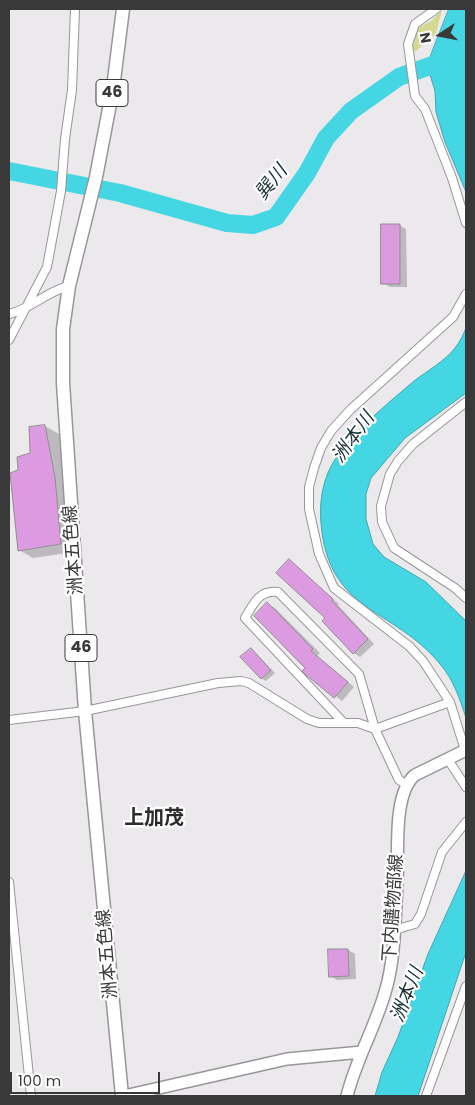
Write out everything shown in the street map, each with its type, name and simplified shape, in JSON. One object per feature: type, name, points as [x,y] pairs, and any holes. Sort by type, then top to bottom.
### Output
[{"type":"main road","name":"洲本五色線","points":[[123,9],[113,88],[96,177],[69,286],[63,329],[62,383],[85,711],[123,1096]]},
{"type":"main road","points":[[406,784],[415,774],[466,750]]},
{"type":"main road","name":"下内膳物部線","points":[[347,1096],[387,988],[394,930],[400,812],[406,784]]},
{"type":"main road","points":[[123,1096],[288,1059],[362,1052]]},
{"type":"street","points":[[9,340],[48,267],[61,191],[72,90],[75,9]]},
{"type":"street","points":[[436,9],[415,24],[408,44],[415,96],[424,110],[452,178],[466,223]]},
{"type":"street","points":[[9,314],[24,311],[58,289],[69,286]]},
{"type":"street","points":[[466,294],[453,317],[350,410],[331,431],[321,448],[314,468],[309,494],[312,530],[319,554],[334,588],[409,646],[434,675],[450,702],[466,750]]},
{"type":"street","points":[[466,402],[413,444],[398,461],[390,474],[381,506],[382,522],[394,548],[455,588],[466,598]]},
{"type":"street","points":[[342,721],[245,618],[257,598],[268,591],[278,592],[359,674],[375,729],[400,780],[406,784]]},
{"type":"street","points":[[9,720],[85,711],[218,683],[241,681],[249,683],[307,719],[319,724],[342,721],[358,723],[375,729],[450,702]]},
{"type":"street","points":[[447,758],[466,787]]},
{"type":"street","points":[[394,930],[415,924],[422,914],[442,852],[466,822]]},
{"type":"street","points":[[9,882],[31,1096]]},
{"type":"street","points":[[426,1096],[466,986]]},
{"type":"green space","points":[[442,10],[436,33],[415,52],[413,47],[418,28],[431,21]]},
{"type":"water","points":[[449,9],[466,9],[466,192],[445,142],[436,112],[435,91],[427,65]]},
{"type":"water","name":"洲本川","points":[[466,328],[466,393],[405,438],[371,478],[366,494],[366,519],[373,544],[384,557],[426,582],[466,621],[466,718],[459,697],[440,664],[422,645],[349,592],[336,575],[326,553],[321,523],[321,498],[328,473],[344,447],[383,408],[451,353]]},
{"type":"water","points":[[466,871],[466,952],[418,1096],[375,1096],[382,1072],[398,1037],[428,954]]},
{"type":"building","points":[[381,224],[400,224],[400,284],[381,284]]},
{"type":"building","points":[[45,425],[55,477],[61,544],[18,551],[10,473],[18,470],[17,457],[30,453],[29,427]]},
{"type":"building","points":[[289,559],[333,599],[332,601],[368,639],[353,654],[322,621],[325,618],[276,573]]},
{"type":"building","points":[[267,602],[313,649],[311,651],[348,682],[334,698],[302,671],[305,668],[254,616]]},
{"type":"building","points":[[251,648],[271,670],[261,679],[240,657]]},
{"type":"building","points":[[328,949],[348,949],[349,976],[329,977]]},
{"type":"waterway","name":"巽川","points":[[9,171],[120,193],[227,223],[253,225],[276,217],[307,173],[326,138],[351,111],[399,77],[466,53]]},
{"type":"district","name":"上加茂","points":[[154,819]]}]
